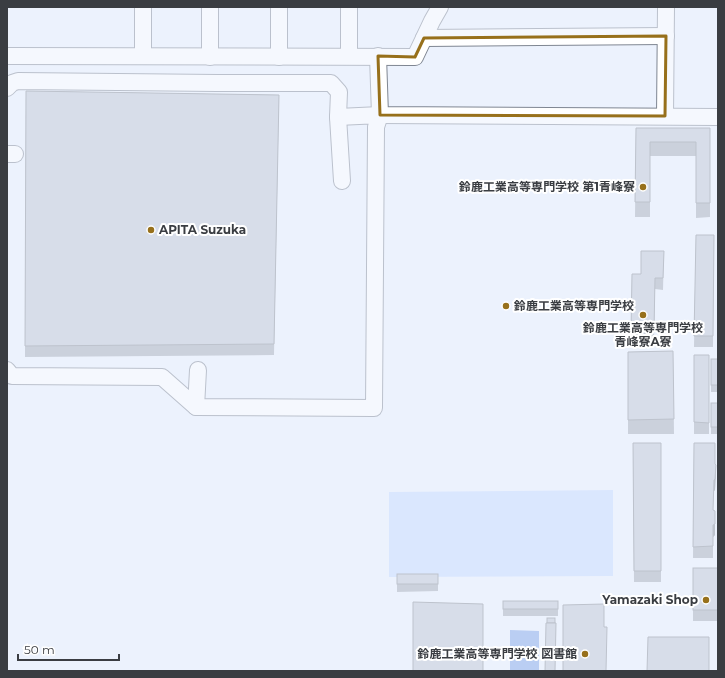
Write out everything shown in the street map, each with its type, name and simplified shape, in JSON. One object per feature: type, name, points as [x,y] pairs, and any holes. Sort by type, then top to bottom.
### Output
[{"type":"street","points":[[143,7],[143,56]]},
{"type":"street","points":[[210,7],[210,57]]},
{"type":"street","points":[[279,7],[279,57]]},
{"type":"street","points":[[349,7],[349,56]]},
{"type":"street","points":[[7,56],[415,57],[440,7]]},
{"type":"street","points":[[665,116],[666,7]]},
{"type":"street","points":[[424,38],[666,36]]},
{"type":"street","points":[[7,370],[12,376],[162,377],[196,407],[374,408],[376,127],[380,115],[378,56]]},
{"type":"street","points":[[7,88],[12,83],[18,81],[106,88],[171,82],[218,91],[282,89],[331,83],[339,92],[338,117],[342,181]]},
{"type":"street","points":[[171,82],[171,98]]},
{"type":"street","points":[[338,117],[380,115],[718,117]]},
{"type":"street","points":[[196,407],[198,370]]},
{"type":"highlighted area","points":[[666,36],[665,116],[380,115],[378,56],[415,57],[424,38]]},
{"type":"shaded area","points":[[613,490],[613,576],[389,577],[389,492]]},
{"type":"water","points":[[510,630],[539,631],[539,671],[510,671]]},
{"type":"building","name":"APITA Suzuka","points":[[26,91],[279,95],[274,344],[25,346]]},
{"type":"building","name":"鈴鹿工業高等専門学校 第1青峰寮","points":[[636,128],[710,128],[710,203],[696,203],[696,142],[650,142],[650,202],[635,202]]},
{"type":"building","points":[[696,235],[714,235],[713,336],[694,336]]},
{"type":"building","name":"鈴鹿工業高等専門学校 青峰寮A寮","points":[[641,251],[664,251],[663,278],[655,278],[654,330],[645,330],[645,335],[636,335],[636,331],[631,331],[632,274],[641,274]]},
{"type":"building","points":[[673,351],[674,419],[628,420],[628,352]]},
{"type":"building","points":[[694,355],[709,355],[709,423],[694,422]]},
{"type":"building","points":[[711,359],[718,359],[718,385],[711,385]]},
{"type":"building","points":[[711,403],[718,403],[718,427],[711,427]]},
{"type":"building","points":[[633,443],[661,443],[661,571],[634,571]]},
{"type":"building","points":[[694,443],[715,443],[716,465],[713,510],[715,511],[715,524],[713,525],[713,546],[693,547]]},
{"type":"building","name":"Yamazaki Shop","points":[[693,568],[718,568],[718,610],[693,610]]},
{"type":"building","points":[[397,574],[438,574],[438,584],[397,584]]},
{"type":"building","points":[[503,601],[558,601],[558,609],[503,609]]},
{"type":"building","points":[[413,602],[483,604],[483,671],[413,671]]},
{"type":"building","points":[[604,604],[604,627],[607,627],[606,671],[563,671],[563,605]]},
{"type":"building","points":[[547,618],[555,618],[555,623],[547,623]]},
{"type":"building","points":[[546,623],[556,623],[555,671],[545,671]]},
{"type":"building","points":[[648,637],[709,637],[709,671],[647,671]]},
{"type":"place","name":"鈴鹿工業高等専門学校 第1青峰寮","points":[[643,187]]},
{"type":"place","name":"APITA Suzuka","points":[[151,230]]},
{"type":"place","name":"鈴鹿工業高等専門学校","points":[[506,306]]},
{"type":"place","name":"鈴鹿工業高等専門学校 青峰寮A寮","points":[[643,315]]},
{"type":"place","name":"Yamazaki Shop","points":[[706,600]]},
{"type":"place","name":"鈴鹿工業高等専門学校 図書館","points":[[585,654]]}]
